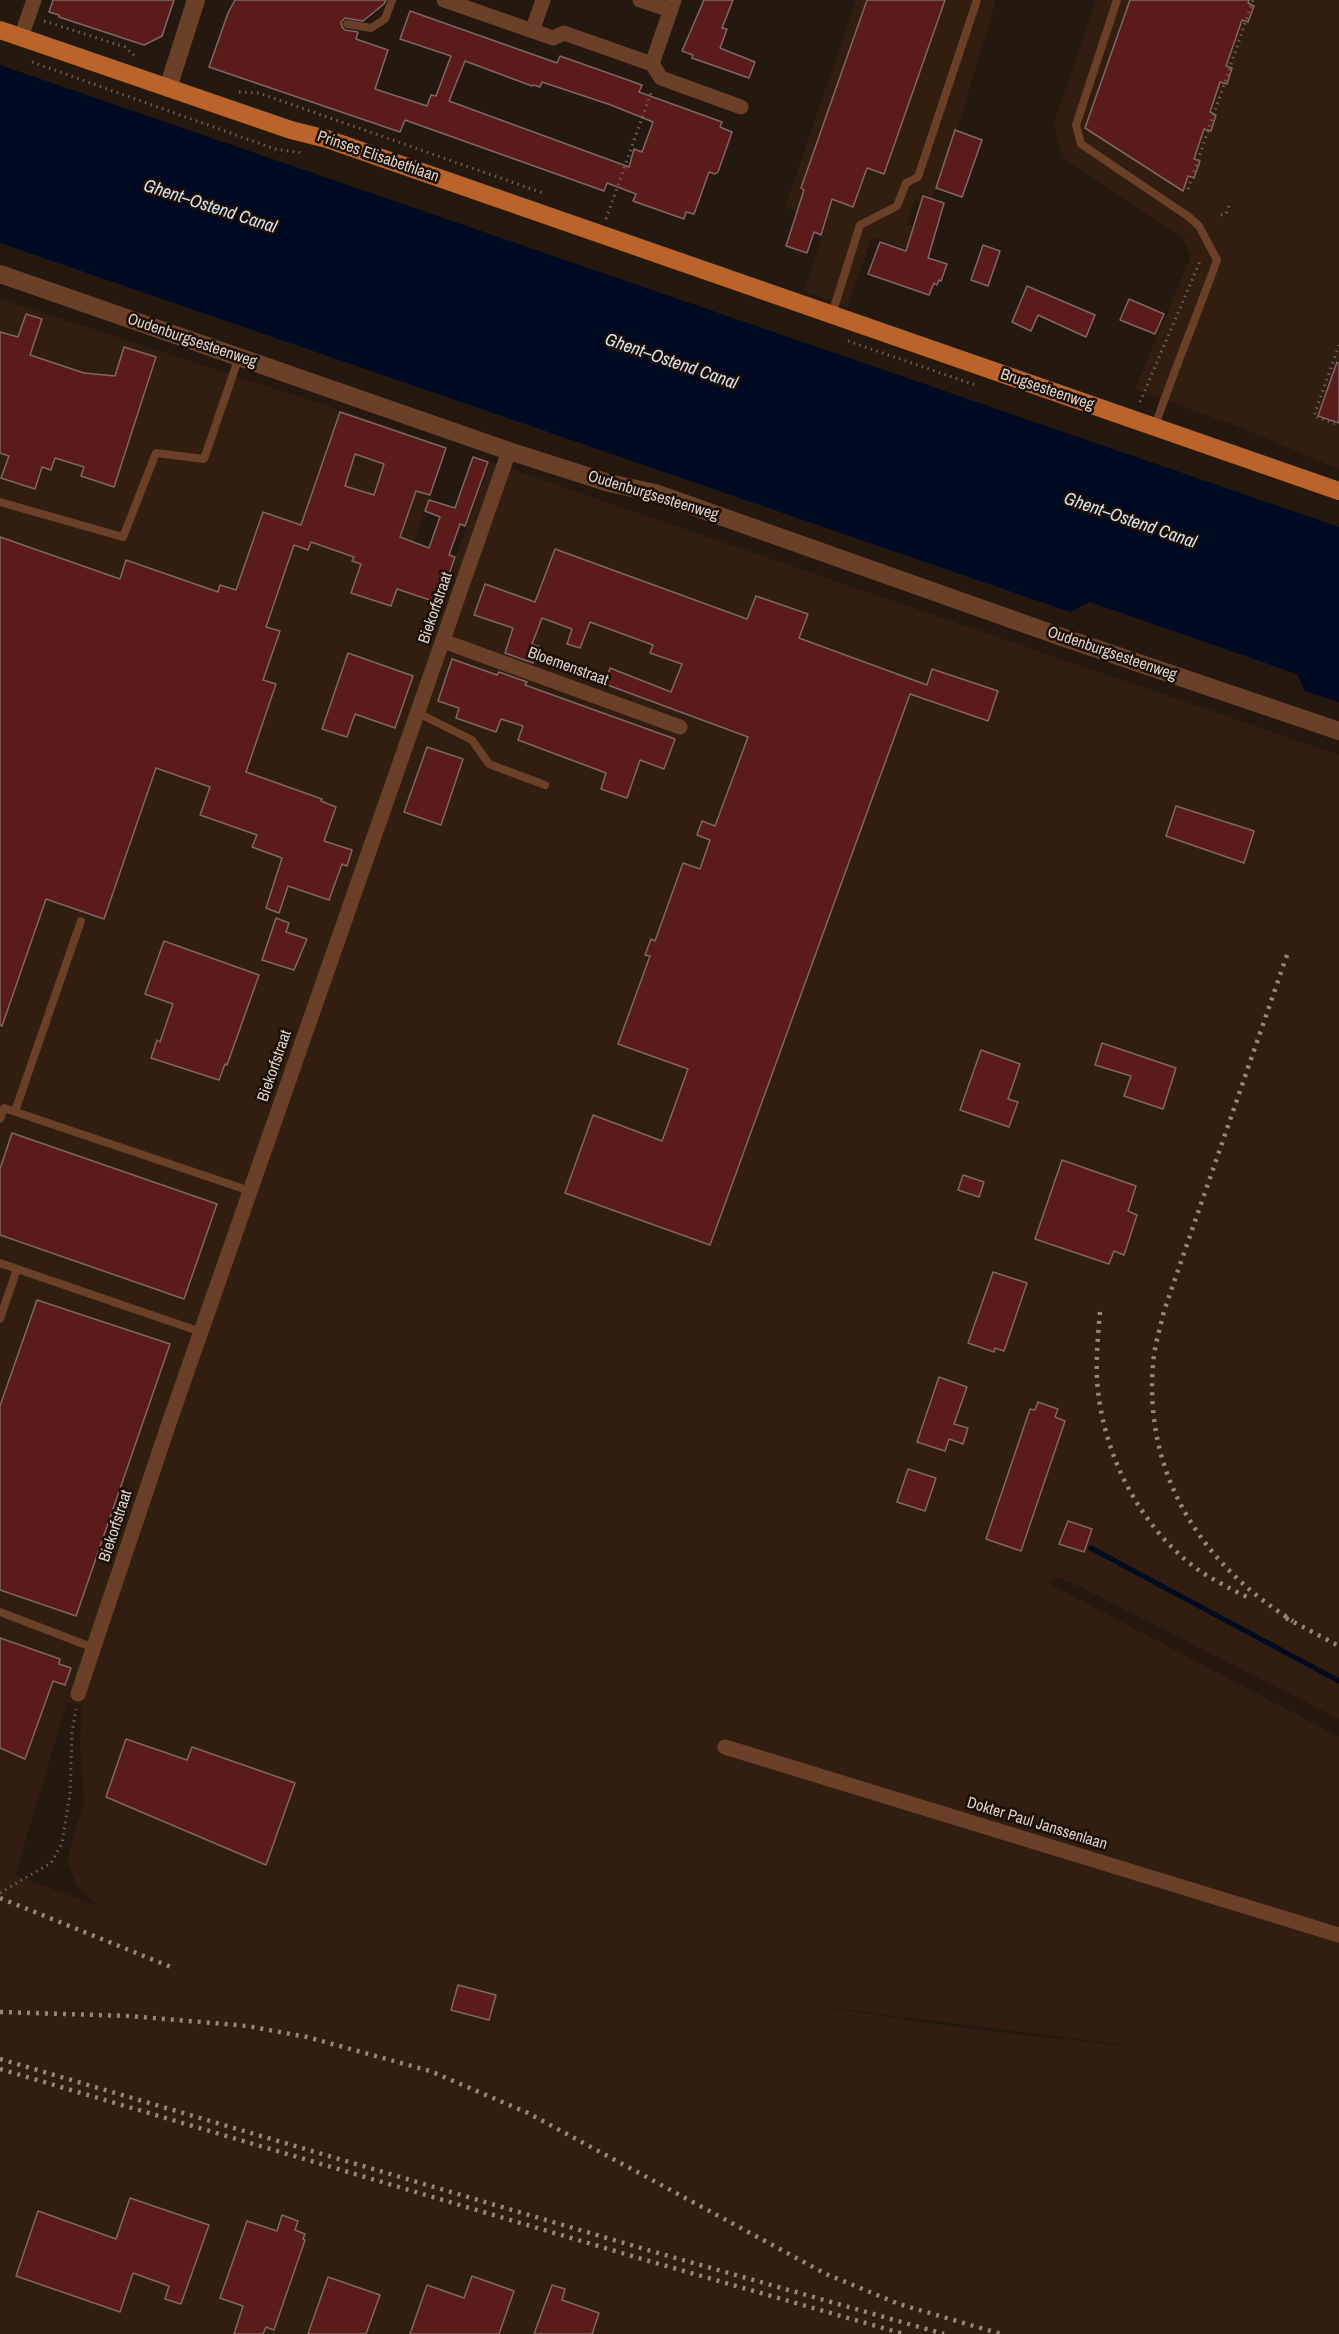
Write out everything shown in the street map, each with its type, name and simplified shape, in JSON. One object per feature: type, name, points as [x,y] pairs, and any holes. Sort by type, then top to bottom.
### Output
[{"type":"main road","name":"Prinses Elisabethlaan","points":[[0,30],[291,130],[327,139],[755,289]]},
{"type":"main road","name":"Brugsesteenweg","points":[[755,289],[1339,491]]},
{"type":"street","points":[[21,37],[34,0]]},
{"type":"street","points":[[168,88],[196,0]]},
{"type":"street","points":[[444,0],[553,38],[564,33],[655,69],[661,78],[741,107]]},
{"type":"street","points":[[532,31],[543,0]]},
{"type":"street","points":[[640,0],[672,5],[655,69]]},
{"type":"street","name":"Oudenburgsesteenweg","points":[[0,274],[509,451],[609,483],[655,493],[1059,636],[1339,731]]},
{"type":"street","name":"Biekorfstraat","points":[[78,1694],[201,1332],[509,451]]},
{"type":"street","name":"Bloemenstraat","points":[[443,640],[680,727]]},
{"type":"street","name":"Dokter Paul Janssenlaan","points":[[725,1747],[1339,1935]]},
{"type":"lane","points":[[348,24],[371,28],[385,19],[392,0]]},
{"type":"lane","points":[[832,315],[860,225],[897,206],[906,183],[918,177],[977,0]]},
{"type":"lane","points":[[1118,0],[1076,125],[1081,144],[1199,226],[1217,260],[1197,318],[1183,347],[1154,426]]},
{"type":"lane","points":[[0,502],[123,537],[156,453],[204,459],[239,357]]},
{"type":"lane","points":[[418,713],[472,740],[489,764],[545,785]]},
{"type":"lane","points":[[15,1111],[81,921]]},
{"type":"lane","points":[[0,1119],[4,1108],[15,1111],[250,1191]]},
{"type":"lane","points":[[0,1263],[201,1332]]},
{"type":"lane","points":[[0,1319],[17,1269]]},
{"type":"lane","points":[[0,1612],[94,1648]]},
{"type":"path","points":[[1188,189],[1192,170],[1247,11],[1253,0]]},
{"type":"path","points":[[25,60],[275,149],[309,154]]},
{"type":"path","points":[[601,235],[655,69]]},
{"type":"path","points":[[1221,215],[1226,214],[1230,203]]},
{"type":"path","points":[[1133,419],[1202,258]]},
{"type":"path","points":[[838,338],[984,389]]},
{"type":"path","points":[[1339,348],[1314,416],[1339,425]]},
{"type":"path","points":[[0,1893],[51,1863],[62,1843],[70,1794],[72,1733],[78,1694]]},
{"type":"shaded area","points":[[856,0],[996,0],[957,131],[932,199],[921,202],[915,200],[906,224],[919,229],[907,249],[872,237],[847,307],[804,291],[827,222],[785,207]]},
{"type":"shaded area","points":[[1096,0],[1339,0],[1339,469],[1234,425],[1135,389],[1191,256],[1183,240],[1177,234],[1064,158],[1058,142],[1054,123]]},
{"type":"shaded area","points":[[0,299],[407,432],[389,482],[430,496],[398,589],[439,603],[490,462],[1339,755],[1339,1719],[1077,1585],[1056,1577],[1046,1582],[1339,1737],[1339,2334],[0,2334]],"holes":[[[67,1702],[83,1706],[80,1739],[84,1807],[74,1833],[67,1863],[78,1887],[97,1906],[15,1875]],[[801,2004],[1119,2044],[1119,2045],[977,2030]]]},
{"type":"water","name":"Ghent–Ostend Canal","points":[[0,65],[1339,527],[1339,702],[1305,691],[1297,674],[1090,602],[1070,612],[0,243]]},
{"type":"building","points":[[53,0],[174,0],[162,36],[144,45],[59,17],[49,12]]},
{"type":"building","points":[[235,0],[386,0],[363,21],[345,18],[341,22],[345,30],[358,32],[356,39],[388,50],[375,89],[427,106],[431,95],[436,96],[451,56],[400,39],[410,11],[557,63],[560,56],[642,85],[639,92],[722,122],[720,127],[732,132],[718,172],[715,174],[709,172],[694,214],[686,212],[684,219],[633,201],[636,194],[607,183],[604,191],[405,120],[400,132],[209,67],[228,13]],"holes":[[[465,61],[540,87],[542,82],[653,122],[642,152],[634,149],[629,167],[449,101]]]},
{"type":"building","points":[[704,0],[733,0],[722,28],[727,29],[720,48],[755,62],[749,78],[692,58],[693,55],[682,51]]},
{"type":"building","points":[[867,0],[945,0],[884,174],[867,168],[853,207],[832,199],[821,235],[814,232],[807,253],[786,246],[804,190],[801,188]]},
{"type":"building","points":[[1130,0],[1249,0],[1248,3],[1254,6],[1248,22],[1242,20],[1226,66],[1232,68],[1227,84],[1220,82],[1210,112],[1216,115],[1211,131],[1204,129],[1194,159],[1200,161],[1194,178],[1188,176],[1183,191],[1085,128]]},
{"type":"building","points":[[955,130],[982,140],[962,197],[936,188]]},
{"type":"building","points":[[923,196],[944,203],[928,258],[947,264],[941,281],[939,280],[937,285],[934,283],[929,295],[868,274],[880,242],[906,251]]},
{"type":"building","points":[[983,245],[1000,251],[988,286],[971,280]]},
{"type":"building","points":[[1027,286],[1095,315],[1086,337],[1038,315],[1031,331],[1012,322]]},
{"type":"building","points":[[1129,299],[1164,314],[1155,334],[1120,320]]},
{"type":"building","points":[[26,314],[42,319],[30,355],[84,373],[115,376],[124,347],[156,357],[114,487],[81,476],[84,467],[55,458],[51,470],[42,467],[35,489],[1,478],[9,456],[0,453],[0,332],[18,337]]},
{"type":"building","points":[[1337,362],[1339,363],[1339,423],[1318,416]]},
{"type":"building","points":[[340,412],[446,448],[430,495],[416,491],[400,537],[429,548],[440,517],[425,511],[429,500],[455,508],[473,457],[488,462],[465,526],[460,524],[449,555],[455,557],[439,603],[397,589],[391,606],[351,593],[361,564],[352,561],[354,557],[311,542],[308,550],[294,545],[266,627],[280,631],[263,680],[276,684],[246,772],[322,799],[321,801],[336,807],[324,841],[352,850],[347,866],[342,864],[329,900],[288,886],[279,913],[266,908],[282,858],[252,847],[257,835],[200,815],[210,787],[156,768],[104,919],[46,899],[2,1026],[0,1025],[0,537],[120,579],[126,560],[218,592],[220,585],[236,590],[263,512],[301,525]],"holes":[[[355,454],[384,464],[374,495],[345,486]]]},
{"type":"building","points":[[555,549],[747,619],[756,596],[808,614],[799,638],[927,685],[932,669],[998,691],[988,721],[910,694],[710,1245],[565,1193],[593,1115],[662,1141],[688,1069],[618,1044],[650,956],[645,955],[651,939],[655,941],[683,863],[700,869],[710,840],[697,835],[702,821],[715,826],[748,737],[605,684],[610,668],[671,692],[682,664],[650,653],[653,645],[590,622],[580,648],[567,644],[572,629],[542,618],[532,644],[540,647],[533,663],[505,653],[513,628],[474,615],[485,584],[535,602]]},
{"type":"building","points":[[348,653],[413,676],[395,728],[355,714],[347,737],[322,729]]},
{"type":"building","points":[[452,659],[497,675],[499,672],[527,682],[525,685],[675,739],[664,769],[640,760],[627,798],[601,789],[606,773],[518,740],[523,726],[501,719],[496,732],[456,718],[459,708],[438,701]]},
{"type":"building","points":[[427,747],[463,759],[441,825],[404,812]]},
{"type":"building","points":[[1176,806],[1254,831],[1244,863],[1166,836]]},
{"type":"building","points":[[276,918],[289,923],[286,932],[307,939],[294,970],[262,960]]},
{"type":"building","points":[[164,941],[259,975],[227,1065],[225,1064],[219,1080],[151,1058],[157,1040],[160,1042],[173,1004],[145,994]]},
{"type":"building","points":[[1102,1043],[1176,1068],[1163,1109],[1124,1096],[1131,1076],[1095,1065]]},
{"type":"building","points":[[981,1050],[1020,1064],[1008,1099],[1018,1102],[1009,1127],[960,1110]]},
{"type":"building","points":[[12,1133],[217,1204],[184,1299],[0,1235],[0,1169]]},
{"type":"building","points":[[1062,1160],[1136,1186],[1128,1211],[1137,1215],[1124,1255],[1114,1251],[1109,1264],[1035,1239]]},
{"type":"building","points":[[963,1175],[984,1182],[979,1197],[958,1190]]},
{"type":"building","points":[[993,1272],[1027,1283],[1004,1351],[995,1348],[994,1352],[968,1343]]},
{"type":"building","points":[[37,1300],[170,1344],[76,1616],[0,1590],[0,1406]]},
{"type":"building","points":[[939,1377],[967,1387],[954,1424],[968,1428],[963,1444],[949,1439],[945,1451],[917,1442]]},
{"type":"building","points":[[1038,1402],[1058,1409],[1055,1417],[1065,1421],[1021,1551],[986,1539],[1030,1409],[1035,1410]]},
{"type":"building","points":[[908,1469],[936,1478],[925,1511],[897,1502]]},
{"type":"building","points":[[1068,1521],[1092,1529],[1084,1552],[1059,1544]]},
{"type":"building","points":[[0,1638],[60,1659],[59,1664],[71,1668],[65,1685],[53,1681],[25,1759],[0,1748]]},
{"type":"building","points":[[126,1739],[187,1760],[192,1747],[295,1783],[266,1865],[106,1797]]},
{"type":"building","points":[[458,1985],[496,1995],[489,2020],[451,2010]]},
{"type":"building","points":[[130,2198],[209,2225],[181,2304],[165,2299],[169,2286],[133,2273],[120,2312],[16,2276],[38,2211],[116,2239]]},
{"type":"building","points":[[282,2215],[298,2221],[295,2230],[305,2234],[303,2239],[305,2240],[274,2330],[266,2327],[263,2334],[234,2334],[243,2306],[220,2298],[247,2221],[277,2231]]},
{"type":"building","points":[[472,2276],[514,2291],[499,2334],[410,2334],[427,2285],[464,2298]]},
{"type":"building","points":[[328,2277],[380,2295],[366,2334],[308,2334]]},
{"type":"building","points":[[552,2285],[565,2289],[562,2300],[599,2313],[592,2334],[534,2334]]},
{"type":"waterway","points":[[1091,1548],[1339,1681]]},
{"type":"railway","points":[[1287,955],[1164,1311],[1153,1365],[1153,1405],[1158,1444],[1169,1480],[1206,1544],[1231,1573],[1260,1598],[1293,1621]]},
{"type":"railway","points":[[1100,1312],[1097,1346],[1100,1407],[1106,1434],[1127,1485],[1157,1531],[1176,1551],[1203,1573],[1249,1598]]},
{"type":"railway","points":[[1286,1618],[1339,1646]]},
{"type":"railway","points":[[0,1898],[171,1967]]},
{"type":"railway","points":[[0,2012],[130,2016],[247,2026],[307,2037],[430,2071],[528,2113],[826,2274],[899,2304],[1001,2334]]},
{"type":"railway","points":[[0,2059],[651,2251],[944,2334]]},
{"type":"railway","points":[[0,2069],[904,2334]]}]
